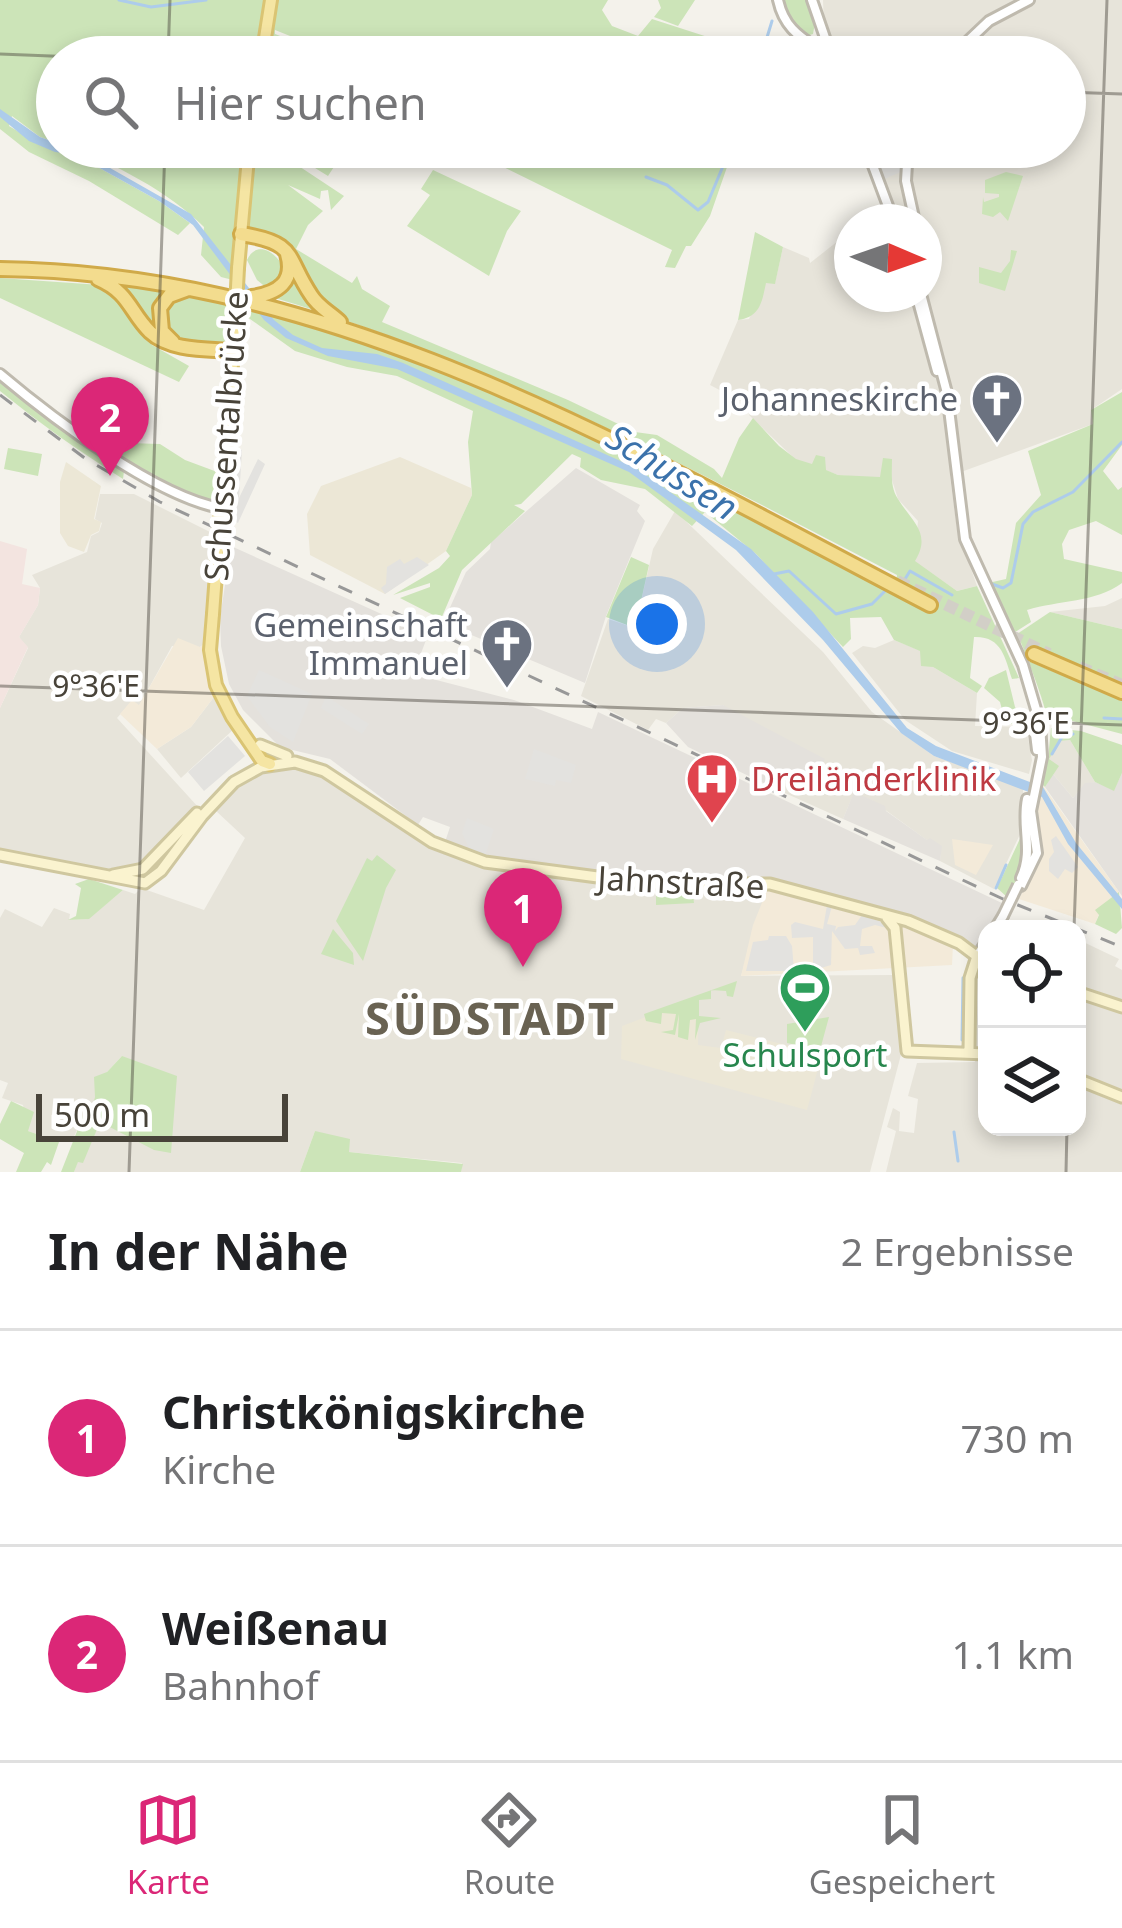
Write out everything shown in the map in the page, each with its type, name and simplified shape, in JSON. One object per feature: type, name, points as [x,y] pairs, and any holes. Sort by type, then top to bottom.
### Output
[{"type":"highway","points":[[240,250],[249,235],[283,248],[315,301],[340,322]]},
{"type":"highway","points":[[258,299],[280,289],[288,278],[290,262],[283,248]]},
{"type":"highway","points":[[0,267],[91,272],[195,286],[340,322],[600,427],[897,580]]},
{"type":"highway","points":[[91,272],[123,294],[160,334],[180,345],[233,351]]},
{"type":"highway","points":[[160,334],[158,315],[164,301],[195,286]]},
{"type":"highway","points":[[258,299],[442,365],[597,431],[931,605]]},
{"type":"highway","points":[[216,350],[228,341],[235,325]]},
{"type":"highway","points":[[1034,654],[1122,692]]},
{"type":"main road","points":[[265,36],[271,0]]},
{"type":"main road","points":[[249,168],[249,235]]},
{"type":"main road","name":"Schussentalbrücke","points":[[240,250],[212,640],[222,689],[262,763]]},
{"type":"main road","points":[[255,743],[287,756]]},
{"type":"main road","name":"Jahnstraße","points":[[101,875],[142,869],[230,778],[287,756],[316,761],[443,847],[500,866],[650,884],[760,883],[922,927],[978,951]]},
{"type":"main road","name":"Jahnstraße","points":[[101,875],[128,882],[153,879],[226,789],[262,763],[308,764],[344,779]]},
{"type":"main road","points":[[0,855],[101,875]]},
{"type":"main road","points":[[883,915],[895,928],[909,1053],[978,1052]]},
{"type":"main road","points":[[895,928],[902,922],[922,927]]},
{"type":"main road","points":[[969,1051],[978,968]]},
{"type":"main road","points":[[1086,995],[1122,1007]]},
{"type":"main road","points":[[1086,1083],[1121,1097]]},
{"type":"street","points":[[778,0],[796,36]]},
{"type":"street","points":[[973,36],[988,21],[1029,0]]},
{"type":"street","points":[[811,36],[816,32],[815,3]]},
{"type":"street","points":[[815,3],[823,36]]},
{"type":"street","points":[[874,168],[887,204]]},
{"type":"street","points":[[907,168],[911,204]]},
{"type":"street","points":[[924,312],[947,393],[965,539],[1023,665],[1037,712],[1042,757],[1025,814],[1030,854],[1002,920]]},
{"type":"street","points":[[0,374],[48,412],[150,478],[220,508]]},
{"type":"street","points":[[204,504],[215,499],[222,487]]},
{"type":"shaded area","points":[[823,0],[1122,0],[1122,389],[1091,410],[1093,424],[950,476],[957,529],[977,586],[957,591],[914,561],[918,521],[898,499],[892,480],[838,475],[825,470],[825,457],[812,465],[796,460],[749,415],[752,407],[710,385],[738,320],[749,319],[766,282],[775,283],[783,247],[809,258],[810,263],[834,244],[834,312],[942,312],[942,204],[889,204],[878,168],[1086,168],[1086,36],[827,36]]},
{"type":"shaded area","points":[[880,168],[901,168],[901,172],[884,179]]},
{"type":"shaded area","points":[[233,449],[242,450],[239,498],[258,459],[265,464],[238,523],[231,519],[235,508],[229,500]]},
{"type":"shaded area","points":[[400,457],[471,488],[472,495],[446,551],[385,594],[310,555],[307,514],[321,486]]},
{"type":"shaded area","points":[[66,462],[101,486],[94,519],[101,522],[99,531],[91,535],[84,552],[68,546],[60,533],[60,482]]},
{"type":"shaded area","points":[[576,468],[640,505],[637,511],[645,521],[585,683],[443,623],[466,572],[490,549],[491,542]]},
{"type":"shaded area","points":[[100,494],[134,494],[214,534],[207,642],[200,647],[172,646],[139,706],[132,701],[117,718],[199,808],[144,866],[112,873],[0,852],[0,708],[28,648],[19,637],[38,605],[40,588],[32,575],[87,552],[91,536],[102,523],[95,519]]},
{"type":"shaded area","points":[[675,511],[823,652],[872,712],[934,756],[1023,788],[1024,826],[994,889],[940,861],[941,846],[873,801],[854,793],[843,819],[776,789],[785,770],[723,705],[683,708],[666,723],[656,719],[648,730],[581,696],[608,619],[635,628],[653,549]]},
{"type":"shaded area","points":[[0,541],[27,549],[22,584],[40,588],[38,605],[19,637],[28,647],[0,708]]},
{"type":"shaded area","points":[[231,546],[428,635],[413,674],[514,700],[592,729],[598,712],[1004,904],[994,920],[978,920],[975,949],[806,890],[755,878],[621,876],[494,860],[449,845],[445,842],[450,827],[423,817],[418,825],[330,759],[280,747],[243,710],[229,684],[220,618]]},
{"type":"shaded area","points":[[417,557],[429,565],[385,594],[381,588],[386,584],[387,567]]},
{"type":"shaded area","points":[[1122,598],[1122,629],[1050,612],[1105,606]]},
{"type":"shaded area","points":[[178,638],[200,647],[207,642],[214,697],[191,727],[157,749],[120,714],[132,700],[139,705]]},
{"type":"shaded area","points":[[894,640],[921,651],[933,667],[977,693],[975,726],[1026,727],[1032,760],[1029,774],[952,751],[905,720],[852,653]]},
{"type":"shaded area","points":[[259,670],[312,694],[293,742],[270,727],[247,696]]},
{"type":"shaded area","points":[[326,696],[369,724],[362,734],[321,708]]},
{"type":"shaded area","points":[[214,697],[235,728],[181,778],[157,749],[191,727]]},
{"type":"shaded area","points":[[723,705],[825,759],[812,783],[786,771],[776,789],[688,747],[666,723],[683,708]]},
{"type":"shaded area","points":[[228,736],[245,756],[204,791],[188,772]]},
{"type":"shaded area","points":[[1070,740],[1095,782],[1085,784],[1073,798],[1053,774],[1048,759],[1060,741]]},
{"type":"shaded area","points":[[534,749],[576,765],[571,783],[556,780],[555,786],[525,779]]},
{"type":"shaded area","points":[[298,768],[334,782],[426,844],[489,868],[649,889],[768,888],[741,976],[894,975],[903,1047],[870,1172],[461,1172],[462,1163],[349,1152],[315,1131],[300,1172],[74,1172],[78,1161],[83,1162],[122,1056],[107,1072],[90,1118],[83,1116],[73,1139],[59,1142],[28,1131],[23,1105],[2,1098],[8,1083],[0,1080],[0,918],[5,909],[42,927],[54,908],[70,914],[69,920],[88,919],[123,890],[135,894],[141,888],[204,910],[245,838],[215,810],[250,777]]},
{"type":"shaded area","points":[[1122,773],[1122,896],[1045,787],[1053,774],[1073,798],[1085,783],[1114,790]]},
{"type":"shaded area","points":[[1041,783],[1119,892],[1101,909],[1095,924],[1019,899],[1039,861],[1034,812]]},
{"type":"shaded area","points":[[854,792],[885,806],[927,840],[942,846],[940,861],[843,819]]},
{"type":"shaded area","points":[[467,818],[494,829],[485,856],[470,850],[462,833]]},
{"type":"shaded area","points":[[1056,836],[1078,867],[1072,873],[1065,869],[1058,879],[1049,871],[1054,852],[1051,840]]},
{"type":"shaded area","points":[[952,839],[993,845],[976,875],[955,865]]},
{"type":"shaded area","points":[[768,888],[912,927],[953,945],[952,965],[741,976]]},
{"type":"shaded area","points":[[827,905],[832,906],[827,924],[836,926],[835,931],[855,925],[862,915],[887,924],[887,928],[862,929],[860,946],[872,946],[875,953],[860,955],[858,948],[845,949],[832,931],[831,965],[813,964],[813,937],[792,938],[791,925],[823,929]]},
{"type":"shaded area","points":[[786,936],[792,946],[794,971],[746,971],[753,942]]},
{"type":"shaded area","points":[[1086,943],[1119,959],[1115,966],[1122,970],[1122,1172],[886,1172],[896,1131],[887,1127],[893,1108],[900,1112],[899,1131],[914,1133],[918,1099],[908,1096],[917,1063],[975,1062],[978,998],[978,1136],[1086,1136]]},
{"type":"shaded area","points":[[688,1001],[698,1017],[698,1045],[721,1048],[726,1030],[822,1054],[807,1110],[621,1059],[622,1026]]},
{"type":"green space","points":[[0,0],[269,0],[263,36],[36,36],[36,134],[12,116],[9,126],[36,140],[36,155],[0,129]]},
{"type":"green space","points":[[274,0],[608,0],[602,10],[612,26],[638,36],[290,36],[275,30],[280,36],[268,36]]},
{"type":"green space","points":[[658,0],[695,0],[678,26],[654,17],[661,8]]},
{"type":"green space","points":[[779,0],[809,0],[813,34],[795,34]]},
{"type":"green space","points":[[652,19],[705,36],[638,36]]},
{"type":"green space","points":[[62,168],[99,168],[190,223],[178,235]]},
{"type":"green space","points":[[117,168],[245,168],[233,280],[221,277],[201,255],[204,227]]},
{"type":"green space","points":[[250,168],[302,168],[344,196],[331,210],[328,190],[321,191],[320,199],[288,185],[323,211],[308,225],[296,249],[352,283],[357,276],[362,289],[390,306],[382,322],[635,432],[657,435],[722,478],[753,418],[796,459],[812,464],[816,455],[825,457],[826,470],[838,475],[880,477],[883,458],[892,459],[895,494],[921,535],[915,561],[957,591],[977,586],[1019,678],[1012,679],[996,644],[974,637],[970,678],[982,686],[977,693],[933,667],[921,666],[920,651],[894,640],[881,617],[850,618],[851,639],[843,647],[756,554],[705,512],[692,526],[645,489],[601,480],[580,467],[581,458],[572,454],[521,504],[514,505],[525,511],[462,570],[441,619],[400,598],[430,583],[393,595],[439,568],[450,556],[446,551],[472,495],[468,442],[473,411],[397,376],[295,351],[243,314],[239,360],[206,357],[192,343],[157,334],[107,279],[301,322],[437,369],[649,466],[925,609],[896,584],[897,575],[588,419],[429,351],[265,295],[268,289],[257,280],[247,260],[251,253],[268,251],[285,271],[290,270],[270,235],[249,227]]},
{"type":"green space","points":[[506,168],[727,168],[710,216],[675,268],[665,267],[672,250]]},
{"type":"green space","points":[[433,170],[521,211],[507,231],[489,276],[407,226],[430,195],[421,189]]},
{"type":"green space","points":[[1006,172],[1023,176],[1008,221],[1000,212],[993,217],[982,214],[983,197],[984,202],[999,197],[985,193],[985,180]]},
{"type":"green space","points":[[755,232],[783,247],[775,284],[766,283],[755,312],[738,320]]},
{"type":"green space","points":[[1011,250],[1017,251],[1005,291],[979,283],[979,267],[1001,273]]},
{"type":"green space","points":[[0,278],[101,285],[114,292],[152,345],[189,366],[179,382],[0,298]]},
{"type":"green space","points":[[0,382],[124,471],[123,479],[15,403],[0,391]]},
{"type":"green space","points":[[1122,392],[1122,445],[1103,471],[1118,490],[1122,487],[1122,535],[1096,521],[1069,530],[1062,544],[1064,559],[1122,572],[1122,583],[1089,598],[1027,610],[1031,622],[1015,632],[988,583],[1006,579],[1016,523],[1041,495],[1028,451],[1093,424],[1091,410]]},
{"type":"green space","points":[[160,444],[185,460],[228,476],[227,504],[184,492],[144,472],[119,455],[120,447]]},
{"type":"green space","points":[[8,448],[42,454],[38,476],[4,469]]},
{"type":"green space","points":[[631,557],[649,565],[635,628],[606,617]]},
{"type":"green space","points":[[1050,612],[1122,629],[1122,689],[1037,653],[1028,661],[1017,634]]},
{"type":"green space","points":[[1028,661],[1122,700],[1122,734],[1046,714]]},
{"type":"green space","points":[[1006,670],[1015,707],[1024,721],[1006,725],[1000,702],[984,688],[989,678]]},
{"type":"green space","points":[[1051,728],[1081,731],[1122,745],[1122,773],[1114,791],[1095,782],[1070,740],[1060,741],[1049,759],[1059,766],[1045,787],[1041,783]]},
{"type":"green space","points":[[1024,830],[1025,865],[1007,897],[997,888]]},
{"type":"green space","points":[[377,855],[396,870],[363,961],[336,921],[367,858],[372,861]]},
{"type":"green space","points":[[89,879],[123,890],[89,919],[68,920],[76,916],[81,888],[75,884]]},
{"type":"green space","points":[[656,888],[692,888],[694,903],[656,905]]},
{"type":"green space","points":[[1119,892],[1122,928],[1116,934],[1095,924],[1099,915],[1095,910]]},
{"type":"green space","points":[[333,929],[353,953],[354,965],[321,954]]},
{"type":"green space","points":[[737,981],[733,997],[712,990]]},
{"type":"green space","points":[[711,990],[711,999],[699,1000],[699,1016],[721,1018],[700,1023],[695,1040],[696,1019],[690,1020],[688,1040],[678,1037],[679,1014],[675,1035],[661,1032],[673,1030],[676,1014],[662,1013],[661,1024],[646,1021],[644,1014]]},
{"type":"green space","name":"Schulsport","points":[[829,1017],[820,1050],[787,1043],[787,1024]]},
{"type":"green space","points":[[122,1056],[177,1076],[171,1153],[154,1150],[100,1122],[83,1163],[78,1162],[74,1172],[61,1172],[83,1116],[90,1117],[94,1077],[107,1072]]},
{"type":"green space","points":[[11,1101],[34,1112],[28,1131],[59,1142],[51,1165],[47,1162],[41,1172],[16,1172],[24,1153],[0,1139],[0,1124]]},
{"type":"green space","points":[[315,1131],[350,1139],[349,1152],[463,1164],[461,1172],[300,1172]]},
{"type":"water","points":[[0,109],[36,134],[36,144],[29,141],[0,117]]},
{"type":"water","points":[[99,168],[110,168],[191,214],[274,320],[293,335],[322,348],[377,354],[403,363],[636,468],[751,549],[813,612],[907,728],[936,746],[1043,787],[1076,843],[1122,899],[1122,909],[1068,844],[1042,797],[934,756],[901,733],[823,640],[736,550],[629,472],[397,369],[328,356],[286,338],[264,320],[193,225]]},
{"type":"waterway","points":[[119,0],[151,7],[206,0]]},
{"type":"waterway","points":[[767,36],[772,21]]},
{"type":"waterway","points":[[646,177],[667,185],[698,210],[708,202],[722,168]]},
{"type":"waterway","points":[[992,584],[1003,588],[1011,583],[1023,524],[1033,512],[1073,492],[1122,442]]},
{"type":"waterway","points":[[774,574],[789,571],[836,614],[872,604],[886,590]]},
{"type":"waterway","points":[[905,579],[910,571],[952,595]]},
{"type":"waterway","points":[[1104,718],[1122,719]]},
{"type":"waterway","points":[[1052,754],[1062,737],[1073,734]]},
{"type":"waterway","points":[[996,888],[1006,865]]},
{"type":"waterway","points":[[962,1040],[963,978]]},
{"type":"waterway","points":[[954,1132],[958,1161]]},
{"type":"tunnel","points":[[897,581],[1049,654]]},
{"type":"tunnel","points":[[1079,667],[1122,685]]},
{"type":"railway","points":[[0,395],[86,459],[160,502],[1003,899],[1122,947]]},
{"type":"place","name":"Johanneskirche","points":[[997,445]]},
{"type":"place","name":"Weißenau","points":[[110,476]]},
{"type":"place","name":"Gemeinschaft Immanuel","points":[[507,690]]},
{"type":"place","name":"Dreiländerklinik","points":[[712,825]]},
{"type":"place","name":"Christkönigskirche","points":[[523,967]]},
{"type":"place","name":"Schulsport","points":[[805,1034]]},
{"type":"district","name":"SÜDSTADT","points":[[491,1019]]},
{"type":"water label","name":"Schussen","points":[[672,472]]}]
